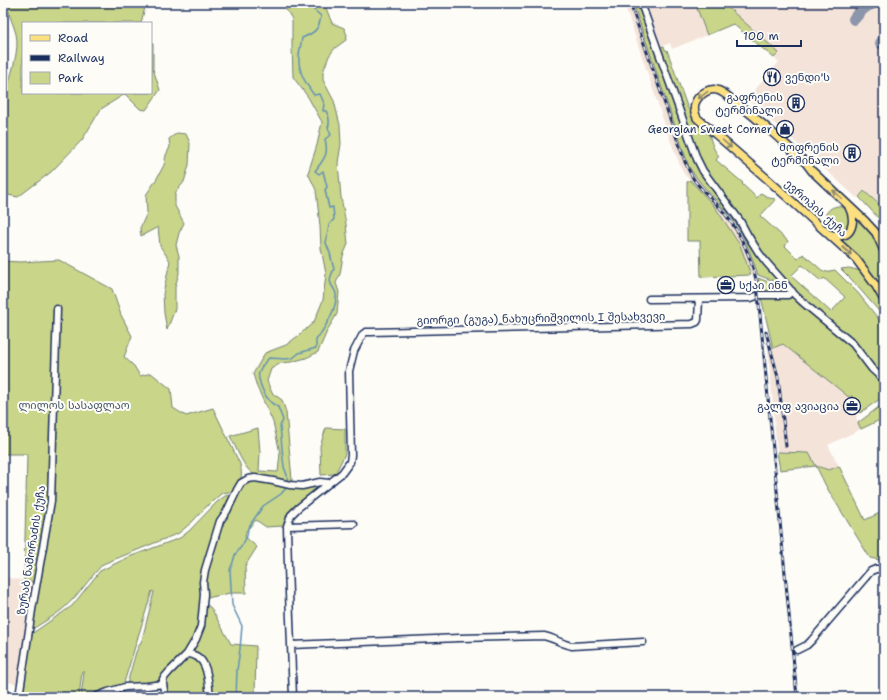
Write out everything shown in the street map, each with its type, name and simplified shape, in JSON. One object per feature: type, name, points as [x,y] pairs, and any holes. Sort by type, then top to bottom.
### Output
[{"type":"main road","name":"ევროპის ქუჩა","points":[[884,251],[876,234],[865,221],[806,163],[755,118],[727,95],[719,91],[709,90],[698,98],[694,107],[694,113],[698,118],[856,259],[864,268],[884,300]]},
{"type":"main road","points":[[829,234],[839,236],[844,235],[852,228],[853,218],[848,204]]},
{"type":"street","points":[[641,3],[697,159],[703,171],[740,221],[759,253],[806,305],[853,344],[872,369],[884,380]]},
{"type":"street","points":[[649,299],[751,298],[759,295],[785,296],[792,291]]},
{"type":"street","name":"გიორგი (გუგა) ნახუცრიშვილის I შესახვევი","points":[[329,483],[342,473],[350,462],[349,372],[354,351],[362,334],[366,332],[692,324],[698,320],[699,299]]},
{"type":"street","name":"ზურაბ ნამორაძის ქუჩა","points":[[19,697],[51,501],[57,309]]},
{"type":"street","points":[[165,697],[163,679],[187,654],[196,639],[201,626],[205,570],[220,520],[227,511],[236,490],[241,483],[248,479],[255,478],[302,486],[320,482],[329,483]]},
{"type":"street","points":[[293,697],[287,526],[291,515],[329,483]]},
{"type":"street","points":[[287,526],[354,524]]},
{"type":"street","points":[[797,650],[812,641],[871,571],[876,569],[884,569]]},
{"type":"street","points":[[291,645],[544,636],[552,638],[565,645],[572,646],[643,642]]},
{"type":"street","points":[[187,654],[192,654],[202,660],[207,671],[210,697]]},
{"type":"street","points":[[95,697],[125,687],[163,684]]},
{"type":"shaded area","points":[[624,3],[633,3],[689,167],[735,224],[747,246],[758,275],[751,275],[740,245],[715,207],[684,174],[681,168]]},
{"type":"shaded area","points":[[645,3],[884,3],[884,202],[881,205],[864,190],[857,198],[814,159],[825,146],[821,142],[810,155],[747,99],[779,62],[734,24],[672,49],[670,43],[661,47]]},
{"type":"shaded area","points":[[783,344],[848,397],[852,396],[860,413],[856,418],[861,429],[828,445],[839,466],[829,470],[816,466],[809,453],[777,452],[768,350]]},
{"type":"shaded area","points":[[3,577],[34,582],[18,684],[3,681]]},
{"type":"green space","points":[[3,3],[146,3],[141,22],[22,22],[22,94],[125,94],[101,109],[82,140],[51,172],[18,197],[3,194],[3,91],[7,89],[13,69],[17,40],[8,10],[3,10]]},
{"type":"green space","points":[[282,3],[324,3],[332,23],[344,28],[347,35],[346,40],[335,48],[329,56],[323,72],[323,80],[334,101],[340,125],[341,144],[338,163],[348,244],[343,256],[340,274],[336,283],[339,292],[337,314],[328,329],[318,352],[306,358],[281,363],[271,369],[267,381],[272,393],[282,400],[286,412],[292,480],[290,484],[265,479],[256,476],[249,471],[230,436],[258,428],[260,452],[259,471],[278,472],[280,453],[273,422],[257,387],[253,374],[265,353],[286,345],[314,322],[323,300],[326,274],[321,248],[316,190],[308,173],[317,145],[322,122],[308,97],[293,77],[292,19]]},
{"type":"green space","points":[[633,3],[637,3],[694,162],[702,176],[738,223],[756,255],[782,284],[758,275],[740,230],[689,167]]},
{"type":"green space","points":[[695,3],[723,3],[779,53],[774,58],[733,24],[707,35]]},
{"type":"green space","points":[[152,44],[153,69],[160,90],[146,110],[140,109],[125,94],[152,94]]},
{"type":"green space","points":[[664,46],[665,50],[667,50],[688,109],[699,118],[707,130],[716,153],[719,156],[716,160],[743,183],[742,184],[757,198],[761,193],[769,198],[776,199],[760,216],[788,241],[785,246],[798,259],[803,254],[824,272],[835,270],[858,293],[884,326],[884,366],[878,371],[852,338],[806,302],[765,258],[708,174],[699,159],[661,47]],"holes":[[[802,265],[821,281],[824,278],[845,297],[831,312],[791,276]]]},
{"type":"green space","points":[[177,133],[186,134],[190,143],[189,165],[184,182],[175,193],[175,206],[184,223],[179,233],[176,245],[179,256],[179,273],[175,287],[175,309],[167,330],[163,294],[170,261],[160,246],[158,227],[141,236],[140,228],[147,213],[146,195],[164,165],[166,155],[170,147],[169,139]]},
{"type":"green space","points":[[690,180],[715,207],[740,245],[751,275],[701,277],[700,241],[687,241],[687,182]]},
{"type":"green space","points":[[864,191],[880,205],[884,202],[884,213],[882,216],[884,219],[884,227],[883,223],[859,197]]},
{"type":"green space","points":[[838,206],[846,209],[851,216],[847,229],[843,231],[831,230],[825,222],[827,212],[831,208]]},
{"type":"green space","points":[[857,215],[874,236],[883,255],[884,296],[838,238],[854,228]]},
{"type":"green space","name":"ლილოს სასაფლაო","points":[[59,260],[112,289],[121,315],[132,336],[124,357],[134,366],[140,376],[151,373],[171,389],[173,408],[186,416],[213,408],[240,464],[241,475],[235,491],[222,493],[179,533],[103,564],[69,604],[31,630],[54,470],[48,471],[49,503],[34,582],[24,580],[27,454],[3,454],[3,261],[20,262]]},
{"type":"green space","points":[[849,268],[861,271],[875,289],[884,305],[884,317],[841,269]]},
{"type":"green space","points":[[758,278],[787,289],[787,292],[761,294]]},
{"type":"green space","points":[[791,296],[799,305],[846,340],[868,368],[884,385],[884,396],[860,413],[852,396],[848,397],[783,344],[773,348],[761,297]]},
{"type":"green space","points":[[884,403],[884,418],[861,429],[858,423]]},
{"type":"green space","points":[[326,428],[345,429],[345,454],[335,474],[321,475],[320,446]]},
{"type":"green space","points":[[777,452],[809,453],[816,466],[780,470]]},
{"type":"green space","points":[[816,466],[829,470],[839,466],[865,520],[884,511],[884,561],[870,558],[827,488]]},
{"type":"green space","points":[[248,481],[318,484],[322,486],[289,513],[283,526],[266,527],[256,520],[246,531],[245,537],[257,547],[245,566],[246,593],[230,593],[207,598],[206,604],[211,608],[231,644],[256,646],[255,697],[212,697],[210,678],[193,652],[203,626],[205,572],[222,521],[242,484]]},
{"type":"green space","points":[[233,494],[215,532],[203,596],[200,627],[188,650],[160,681],[154,684],[127,684],[136,652],[142,640],[154,592],[152,591],[123,686],[93,697],[81,697],[84,672],[82,671],[79,697],[21,697],[30,635],[72,606],[100,571],[129,557],[180,538],[189,531],[217,502],[225,496]]},
{"type":"green space","points":[[189,657],[196,658],[204,666],[207,678],[208,697],[167,697],[165,680]]},
{"type":"waterway","points":[[288,483],[284,467],[280,426],[283,420],[278,407],[274,405],[263,392],[259,374],[264,363],[269,358],[293,358],[299,353],[316,348],[316,340],[326,325],[336,301],[336,293],[330,282],[334,269],[326,243],[329,225],[334,219],[333,207],[329,208],[325,190],[327,187],[323,171],[319,174],[315,171],[326,153],[325,139],[331,135],[328,128],[329,120],[326,111],[323,111],[324,103],[320,94],[314,95],[308,87],[301,73],[299,62],[299,52],[302,38],[317,28],[321,16],[305,3]]},
{"type":"waterway","points":[[236,697],[237,670],[242,626],[232,605],[230,570],[235,555],[247,536],[248,528],[263,506],[281,494],[287,487]]},
{"type":"taxiway","points":[[854,19],[862,9],[874,3]]},
{"type":"taxiway","points":[[881,43],[884,39]]},
{"type":"railway","points":[[630,3],[685,162],[695,181],[702,190],[731,221],[741,238],[755,275],[797,697]]},
{"type":"railway","points":[[766,332],[778,377],[786,446]]},
{"type":"place","name":"ვენდი'ს","points":[[772,77]]},
{"type":"place","name":"გაფრენის ტერმინალი","points":[[796,103]]},
{"type":"place","name":"Georgian Sweet Corner","points":[[785,129]]},
{"type":"place","name":"მოფრენის ტერმინალი","points":[[852,153]]},
{"type":"place","name":"სქაი ინნ","points":[[726,285]]},
{"type":"place","name":"გალფ ავიაცია","points":[[852,406]]}]
